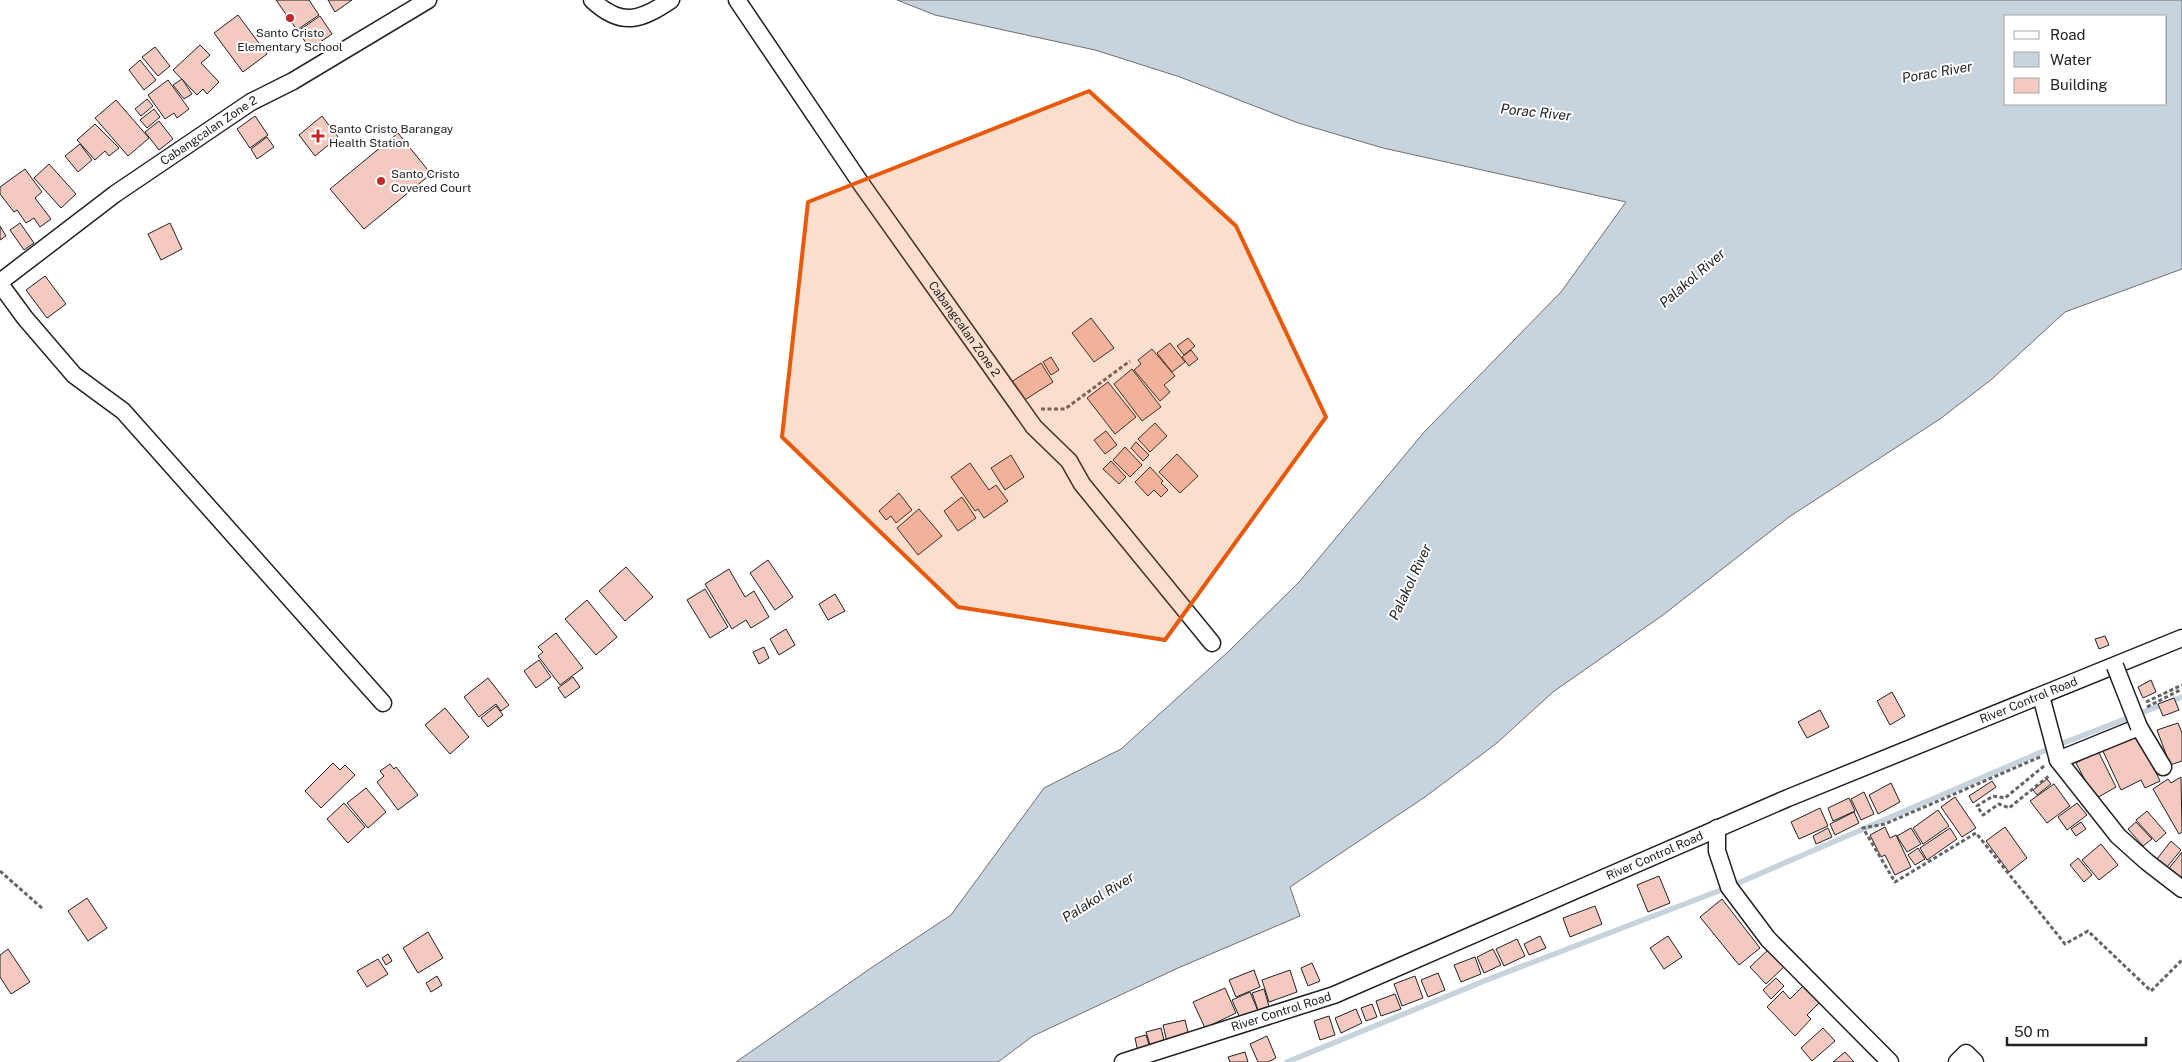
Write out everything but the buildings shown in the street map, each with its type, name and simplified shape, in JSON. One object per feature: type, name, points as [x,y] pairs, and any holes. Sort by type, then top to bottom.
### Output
[{"type":"street","name":"Cabangcalan Zone 2","points":[[0,283],[115,194],[251,102],[292,81],[428,0]]},
{"type":"street","points":[[592,0],[609,12],[624,18],[646,16],[671,0]]},
{"type":"street","name":"Cabangcalan Zone 2","points":[[737,0],[862,185],[1034,427],[1069,461],[1082,484],[1212,643]]},
{"type":"street","points":[[0,283],[25,318],[74,375],[123,411],[383,703]]},
{"type":"street","name":"River Control Road","points":[[1123,1062],[1334,995],[1788,798],[2182,638]]},
{"type":"street","points":[[2115,666],[2139,726],[2163,767]]},
{"type":"street","points":[[2041,696],[2051,763],[2118,836],[2147,862],[2182,889]]},
{"type":"street","points":[[2051,763],[2139,726]]},
{"type":"street","points":[[1717,828],[1717,851],[1729,887],[1768,939],[1890,1062]]},
{"type":"street","points":[[1957,1062],[1966,1053],[1975,1062]]},
{"type":"path","points":[[1020,408],[1065,409],[1130,360]]},
{"type":"path","points":[[2139,705],[2182,685]]},
{"type":"path","points":[[2142,709],[2182,689]]},
{"type":"path","points":[[2051,763],[2009,808],[1999,804],[1983,815],[1977,806],[1994,796],[2005,798],[2051,763]]},
{"type":"path","points":[[2051,763],[1885,824],[1863,828],[1895,882],[1976,833],[2065,944],[2088,931],[2151,991],[2182,960]]},
{"type":"path","points":[[0,870],[43,909]]},
{"type":"highlighted area","points":[[1089,91],[1236,226],[1326,417],[1165,640],[958,607],[782,437],[808,202]]},
{"type":"water","points":[[897,0],[2182,0],[2182,269],[2065,312],[1992,379],[1940,419],[1789,517],[1663,615],[1553,692],[1497,743],[1425,797],[1290,887],[1300,916],[1178,968],[1033,1036],[998,1062],[736,1062],[951,915],[1044,788],[1121,749],[1230,650],[1300,581],[1425,431],[1561,292],[1626,202],[1383,148],[1298,123],[1180,77],[1095,50],[935,15]]},
{"type":"waterway","points":[[1287,1062],[1489,979],[1729,887],[2053,747],[2182,697]]},
{"type":"place","name":"Santo Cristo Elementary School","points":[[290,18]]},
{"type":"place","name":"Santo Cristo Barangay Health Station","points":[[318,136]]},
{"type":"place","name":"Santo Cristo Covered Court","points":[[381,181]]},
{"type":"water label","name":"Porac River","points":[[1937,72]]},
{"type":"water label","name":"Porac River","points":[[1536,112]]},
{"type":"water label","name":"Palakol River","points":[[1692,278]]},
{"type":"water label","name":"Palakol River","points":[[1410,582]]},
{"type":"water label","name":"Palakol River","points":[[1098,897]]}]
